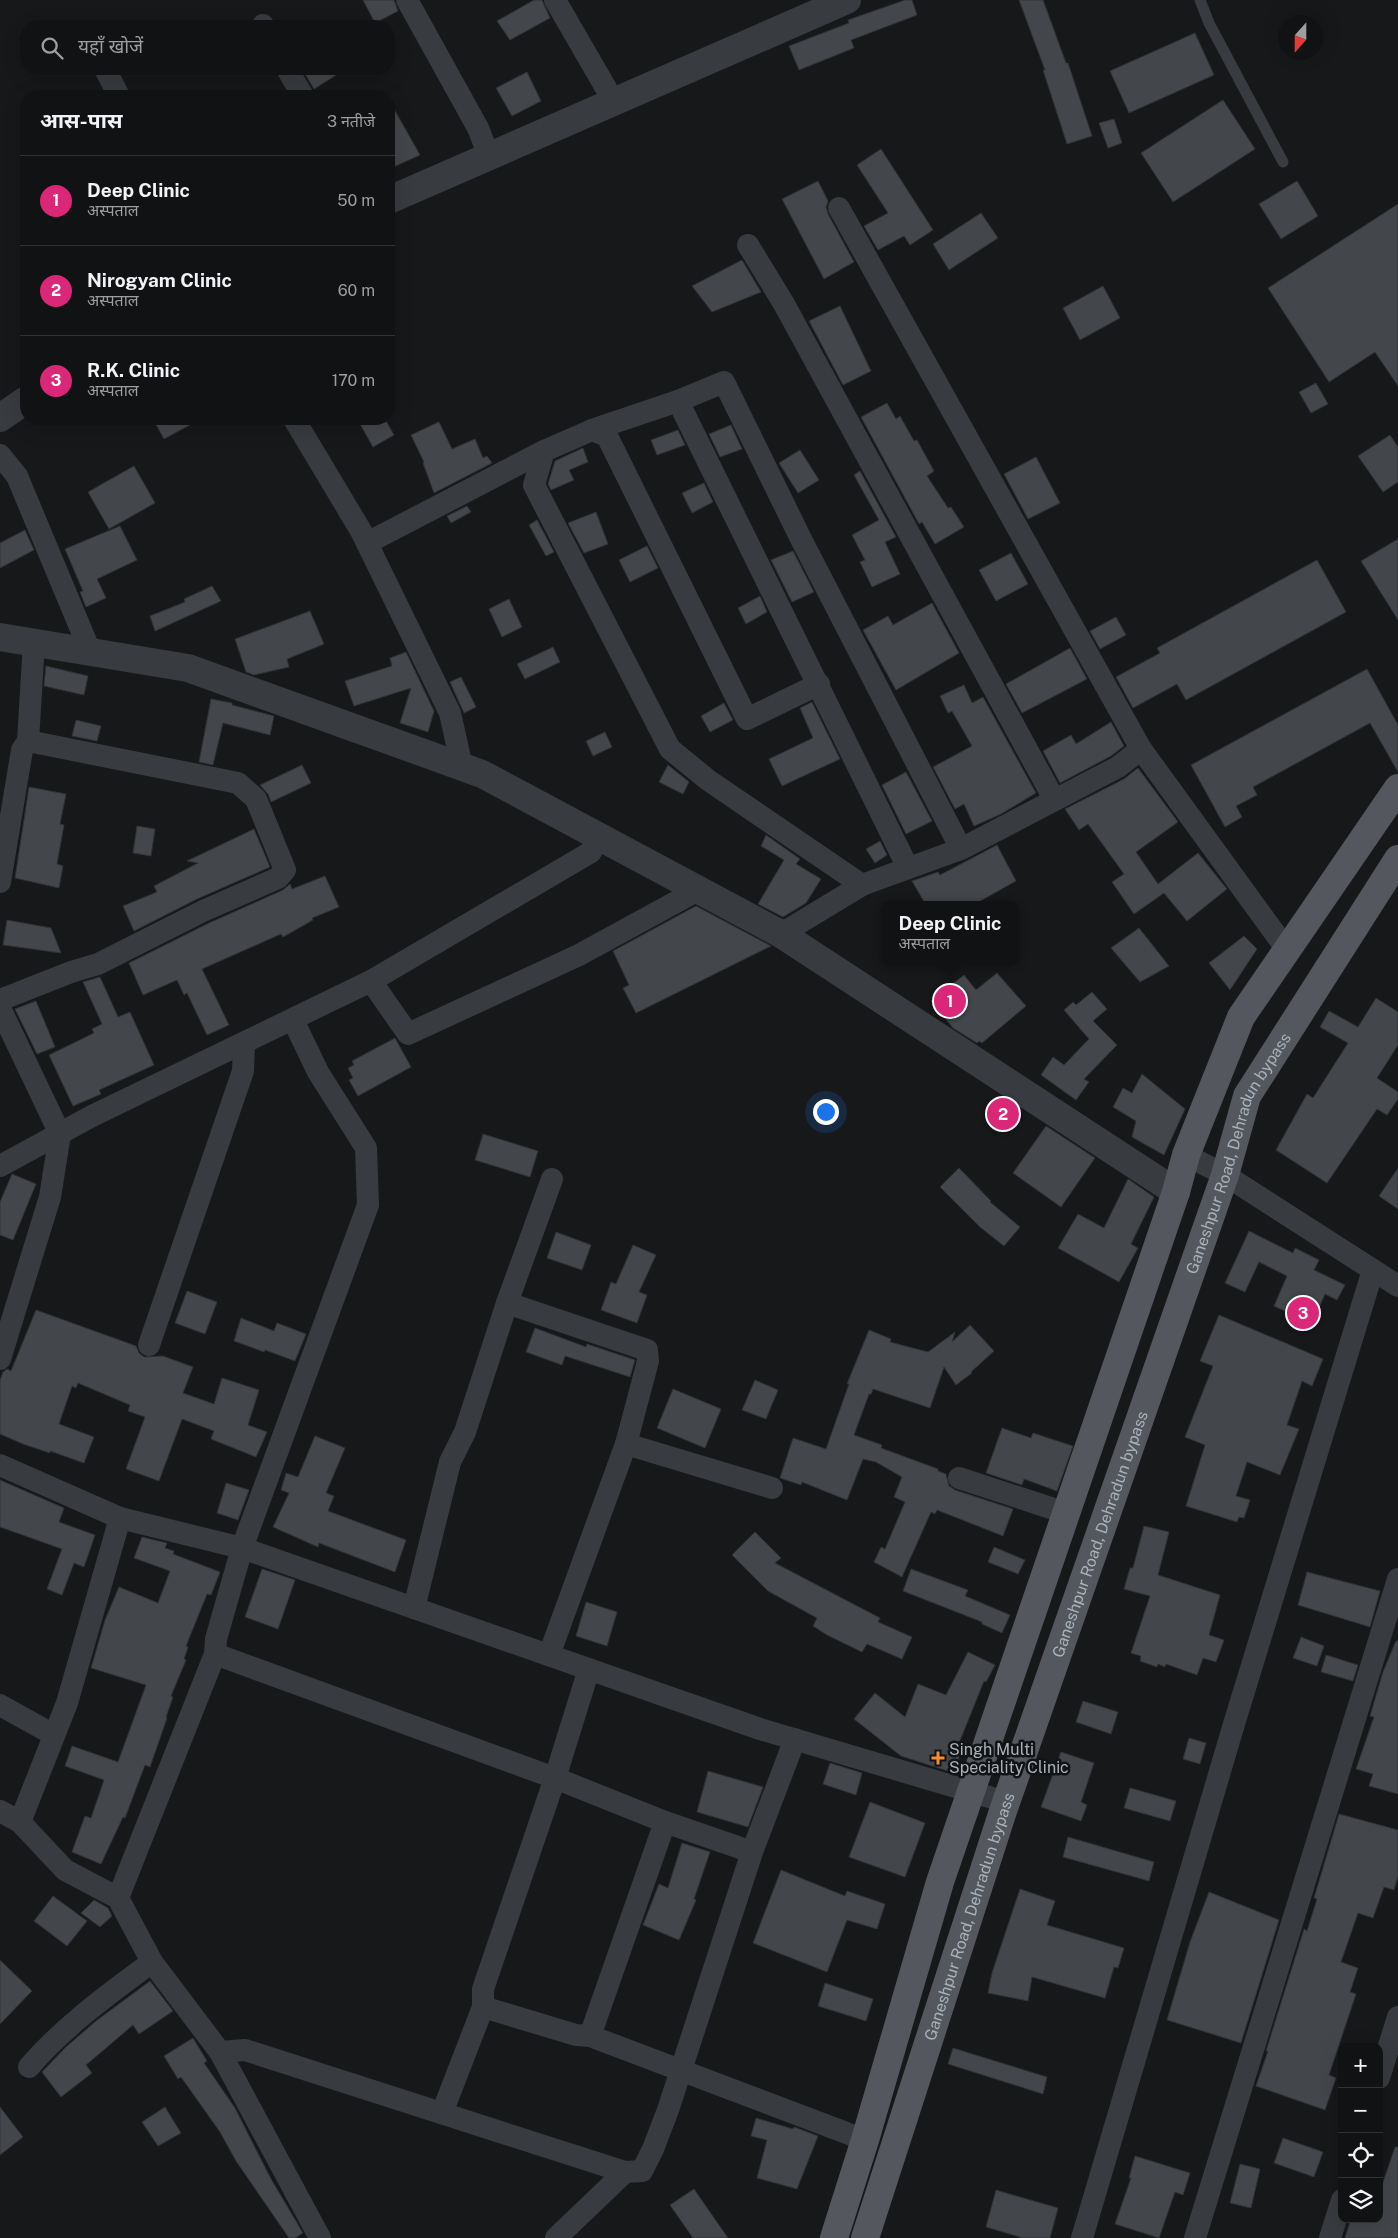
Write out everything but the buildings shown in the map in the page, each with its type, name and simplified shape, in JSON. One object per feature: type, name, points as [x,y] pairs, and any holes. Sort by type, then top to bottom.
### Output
[{"type":"main road","points":[[834,2238],[865,2140],[940,1882],[1176,1192],[1186,1155],[1241,1017],[1398,788]]},
{"type":"main road","name":"Ganeshpur Road, Dehradun bypass","points":[[865,2238],[1006,1802],[1225,1175],[1247,1096],[1398,860]]},
{"type":"street","points":[[407,0],[478,128],[489,156]]},
{"type":"street","points":[[555,0],[614,102]]},
{"type":"street","points":[[395,197],[846,0]]},
{"type":"street","points":[[108,75],[116,90]]},
{"type":"street","points":[[291,75],[299,90]]},
{"type":"street","points":[[840,208],[1141,749],[1287,950]]},
{"type":"street","points":[[748,245],[784,304],[1054,799]]},
{"type":"street","points":[[367,543],[544,451],[592,430],[678,401],[724,382],[801,540],[961,849]]},
{"type":"street","points":[[678,401],[908,868]]},
{"type":"street","points":[[0,418],[20,404]]},
{"type":"street","points":[[298,425],[367,543],[450,713],[462,767]]},
{"type":"street","points":[[592,430],[607,436],[747,719],[819,684]]},
{"type":"street","points":[[544,451],[534,485],[670,749],[708,780],[862,885]]},
{"type":"street","points":[[0,455],[20,485],[90,652]]},
{"type":"street","points":[[0,637],[188,668],[482,774],[781,934],[1176,1192]]},
{"type":"street","points":[[0,882],[22,750],[28,741],[34,642]]},
{"type":"street","points":[[0,1000],[70,972],[98,964],[203,911],[278,878],[284,870],[256,799],[238,783],[28,741]]},
{"type":"street","points":[[781,934],[862,885],[961,849],[1118,766],[1141,749]]},
{"type":"street","points":[[0,1166],[92,1116],[372,981],[591,852],[597,836]]},
{"type":"street","points":[[372,981],[408,1034],[579,955],[698,890]]},
{"type":"street","points":[[0,1008],[60,1134],[50,1197],[0,1359]]},
{"type":"street","points":[[118,1898],[215,1654],[216,1639],[242,1548],[368,1205],[366,1148],[318,1072],[293,1020]]},
{"type":"street","points":[[149,1345],[244,1071],[244,1043]]},
{"type":"street","points":[[1186,1155],[1225,1175],[1398,1286]]},
{"type":"street","points":[[414,1608],[450,1462],[465,1432],[507,1303],[552,1179]]},
{"type":"street","points":[[1082,2238],[1234,1724],[1373,1270]]},
{"type":"street","points":[[507,1303],[647,1350],[648,1361],[626,1444],[549,1655]]},
{"type":"street","points":[[626,1444],[772,1488]]},
{"type":"street","points":[[0,1465],[120,1518],[242,1548],[760,1729],[972,1790],[1006,1802]]},
{"type":"street","points":[[959,1478],[1066,1513]]},
{"type":"street","points":[[20,1822],[67,1703],[120,1518]]},
{"type":"street","points":[[1195,2238],[1398,1579]]},
{"type":"street","points":[[215,1654],[555,1778],[665,1822],[752,1852]]},
{"type":"street","points":[[442,2113],[483,2007],[483,1989],[555,1778],[589,1669]]},
{"type":"street","points":[[0,1705],[54,1735]]},
{"type":"street","points":[[220,2052],[245,2050],[625,2172],[642,2171],[653,2150],[682,2071],[752,1852],[795,1739]]},
{"type":"street","points":[[0,1811],[20,1822],[65,1870],[118,1898],[152,1962],[220,2052],[320,2238]]},
{"type":"street","points":[[590,2036],[665,1822]]},
{"type":"street","points":[[29,2067],[42,2052],[100,2001],[152,1962]]},
{"type":"street","points":[[483,2007],[576,2036],[590,2036],[865,2140]]},
{"type":"street","points":[[1383,2065],[1398,2017]]},
{"type":"street","points":[[556,2238],[625,2172]]},
{"type":"street","points":[[1330,2238],[1338,2213]]},
{"type":"lane","points":[[1200,0],[1209,24],[1283,162]]},
{"type":"place","name":"Deep Clinic","points":[[950,1001]]},
{"type":"place","name":"Nirogyam Clinic","points":[[1003,1114]]},
{"type":"place","name":"R.K. Clinic","points":[[1303,1313]]},
{"type":"place","name":"Singh Multi Speciality Clinic","points":[[938,1758]]}]
